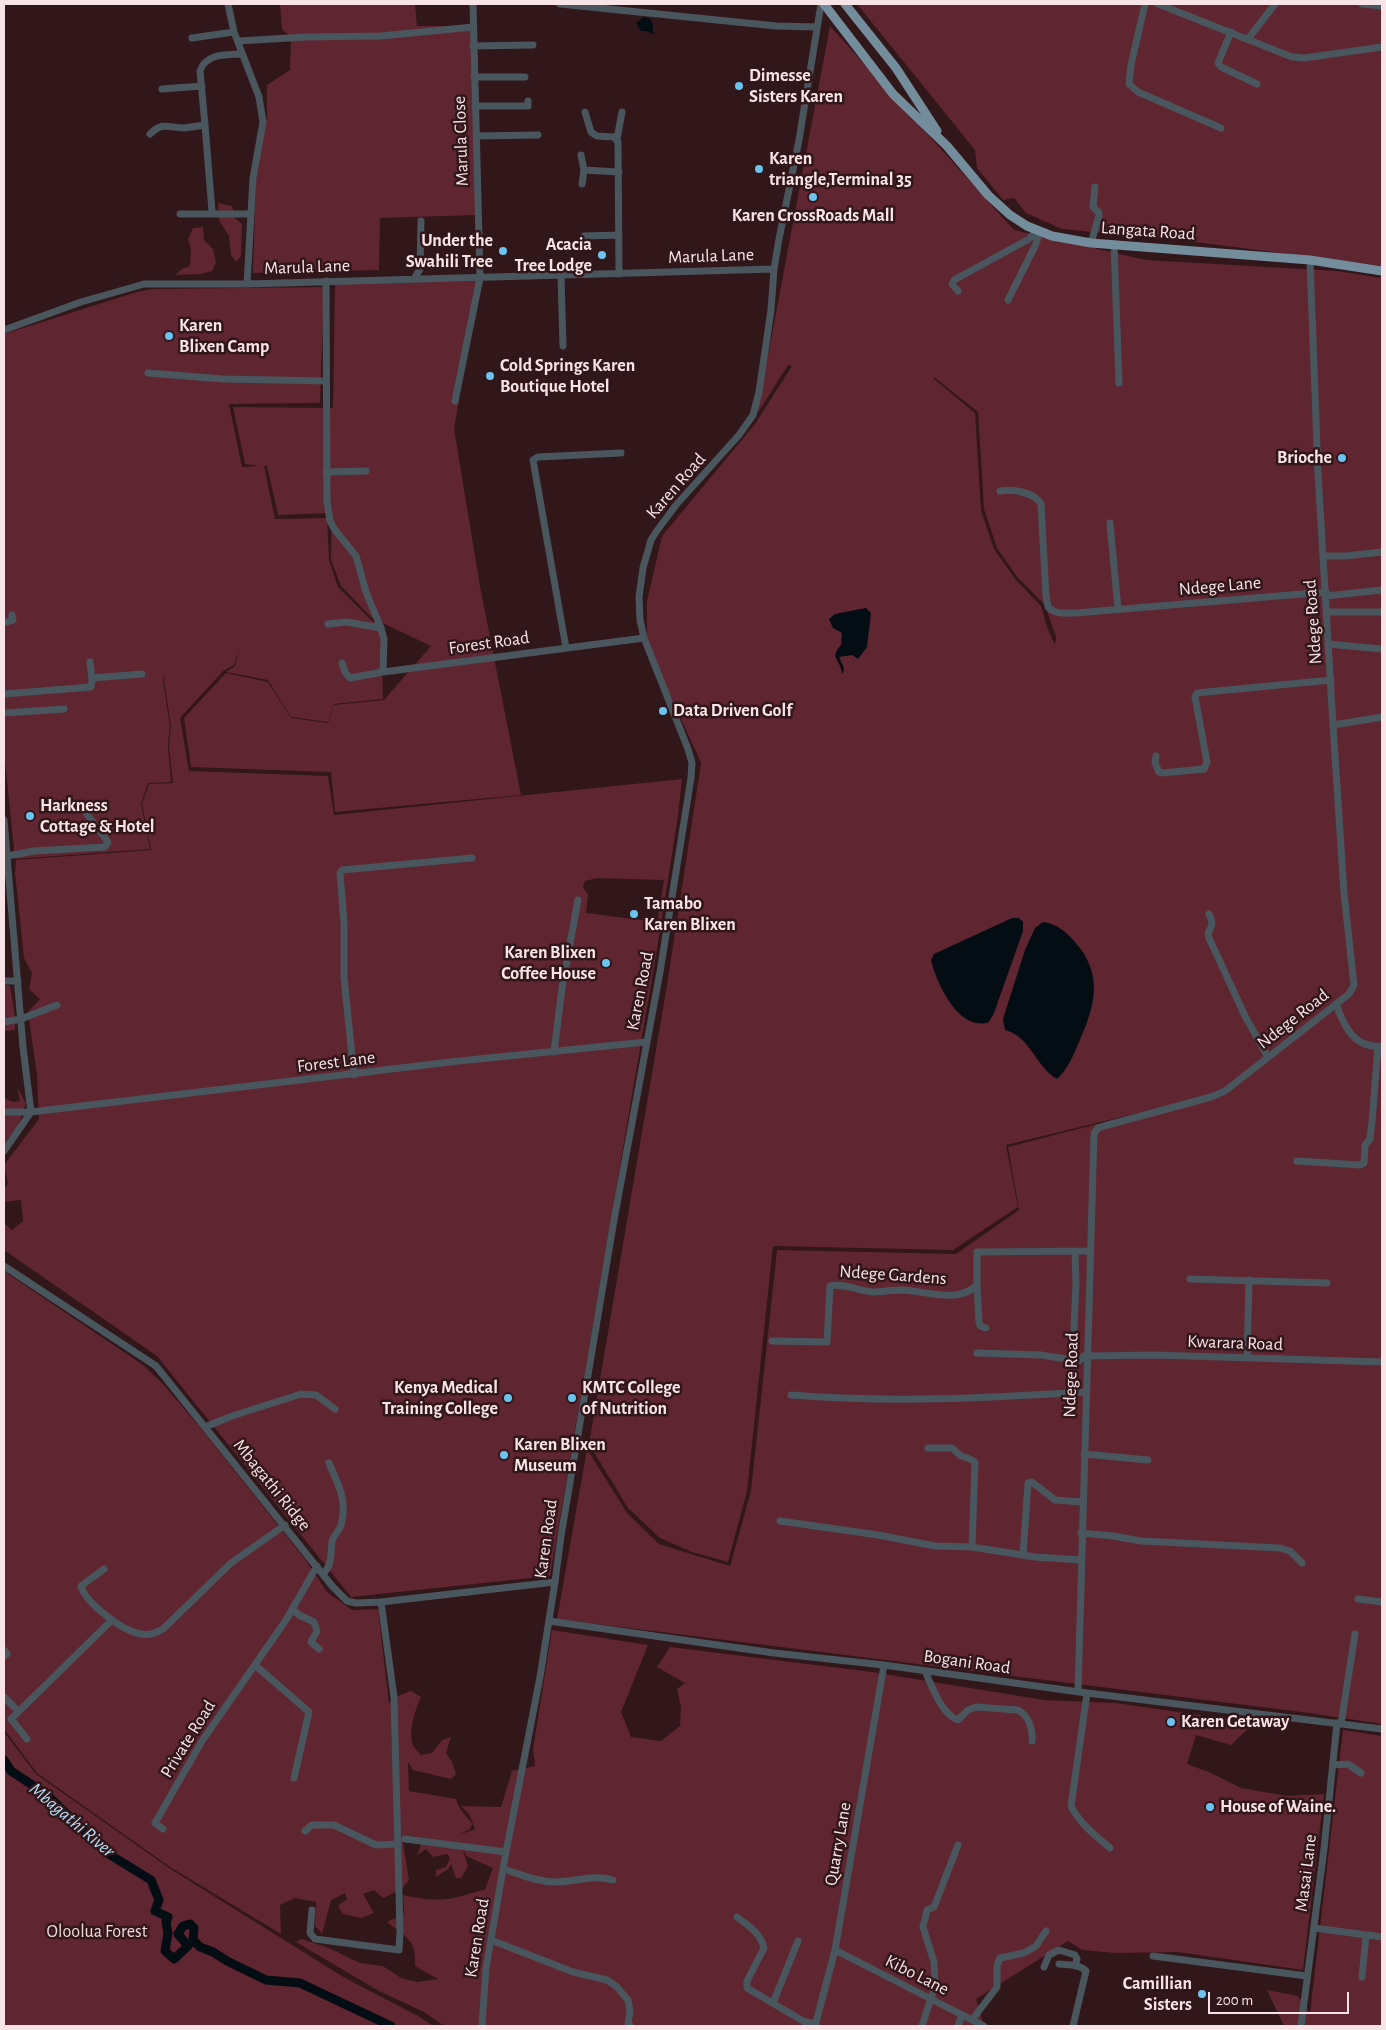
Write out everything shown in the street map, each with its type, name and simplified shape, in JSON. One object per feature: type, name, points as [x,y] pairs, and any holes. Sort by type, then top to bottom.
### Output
[{"type":"main road","name":"Langata Road","points":[[823,4],[893,94],[947,146],[988,195],[1017,220],[1038,231],[1091,243],[1310,260],[1382,271]]},
{"type":"main road","name":"Langata Road","points":[[845,4],[896,68],[947,146]]},
{"type":"main road","points":[[882,78],[887,79],[892,76],[896,68]]},
{"type":"street","points":[[228,4],[234,32],[259,97],[263,122],[253,178],[247,284]]},
{"type":"street","name":"Marula Close","points":[[455,401],[480,278],[473,4]]},
{"type":"street","points":[[560,4],[587,5],[738,23],[817,27]]},
{"type":"street","name":"Karen Road","points":[[482,2026],[486,1968],[549,1621],[561,1536],[646,1042],[660,972],[692,771],[690,755],[684,736],[644,638],[640,620],[639,597],[643,568],[651,540],[676,505],[739,435],[753,415],[759,392],[771,310],[774,270],[817,27],[823,4]]},
{"type":"street","points":[[1145,4],[1129,76],[1129,84],[1132,89],[1221,128]]},
{"type":"street","points":[[1158,4],[1231,32],[1286,56],[1296,58],[1382,47]]},
{"type":"street","points":[[1248,39],[1275,4]]},
{"type":"street","points":[[1362,4],[1382,6]]},
{"type":"street","points":[[238,41],[306,37],[381,36],[473,27]]},
{"type":"street","points":[[192,38],[234,32]]},
{"type":"street","points":[[1231,32],[1218,63],[1220,67],[1257,84]]},
{"type":"street","points":[[473,46],[533,45]]},
{"type":"street","points":[[211,214],[200,70],[202,63],[207,59],[223,55],[242,54]]},
{"type":"street","points":[[474,77],[525,77]]},
{"type":"street","points":[[162,89],[202,86]]},
{"type":"street","points":[[475,106],[528,106],[528,101]]},
{"type":"street","points":[[585,112],[593,134],[617,139]]},
{"type":"street","points":[[619,274],[617,139],[622,112]]},
{"type":"street","points":[[150,134],[156,128],[165,126],[185,128],[205,125]]},
{"type":"street","points":[[476,136],[538,135]]},
{"type":"street","points":[[582,184],[583,159]]},
{"type":"street","points":[[584,170],[619,175]]},
{"type":"street","points":[[1091,243],[1100,216],[1093,207],[1095,187]]},
{"type":"street","points":[[180,214],[251,214]]},
{"type":"street","points":[[414,279],[420,269],[421,221]]},
{"type":"street","points":[[958,291],[952,284],[954,280],[1029,239],[1038,231]]},
{"type":"street","points":[[1008,300],[1035,246],[1038,231]]},
{"type":"street","points":[[584,236],[619,235]]},
{"type":"street","points":[[1114,244],[1119,383]]},
{"type":"street","name":"Ndege Road","points":[[1078,1692],[1093,1138],[1095,1130],[1217,1095],[1225,1091],[1349,994],[1354,988],[1344,893],[1328,644],[1310,260]]},
{"type":"street","name":"Marula Lane","points":[[4,330],[81,302],[139,284],[247,284],[774,270]]},
{"type":"street","points":[[561,276],[562,346]]},
{"type":"street","points":[[326,281],[326,472],[330,521],[341,539],[356,556],[366,592],[384,639],[383,672]]},
{"type":"street","points":[[148,374],[223,379],[326,381]]},
{"type":"street","points":[[566,648],[533,460],[538,457],[621,453]]},
{"type":"street","points":[[326,472],[366,471]]},
{"type":"street","name":"Ndege Lane","points":[[1000,491],[1014,489],[1035,497],[1041,504],[1047,605],[1050,610],[1061,614],[1382,590]]},
{"type":"street","points":[[1110,523],[1118,609]]},
{"type":"street","points":[[1324,556],[1382,552]]},
{"type":"street","points":[[1327,612],[1382,612]]},
{"type":"street","points":[[4,623],[13,620],[12,615]]},
{"type":"street","points":[[328,624],[346,622],[381,628]]},
{"type":"street","name":"Forest Road","points":[[342,663],[345,672],[350,678],[644,638]]},
{"type":"street","points":[[1328,644],[1382,649]]},
{"type":"street","points":[[4,694],[91,687],[90,662]]},
{"type":"street","points":[[92,678],[142,674]]},
{"type":"street","points":[[1156,756],[1155,763],[1159,772],[1162,773],[1204,769],[1206,762],[1195,697],[1197,693],[1331,680]]},
{"type":"street","points":[[4,713],[64,709]]},
{"type":"street","points":[[1333,725],[1382,717]]},
{"type":"street","points":[[7,856],[34,851],[105,847],[108,842],[105,836],[86,813]]},
{"type":"street","points":[[4,820],[7,890],[31,1112],[4,1150]]},
{"type":"street","points":[[354,1075],[344,978],[344,923],[340,873],[342,870],[472,858]]},
{"type":"street","points":[[554,1052],[562,988],[578,900]]},
{"type":"street","points":[[1209,914],[1212,921],[1208,932],[1209,938],[1245,1016],[1268,1057]]},
{"type":"street","points":[[4,981],[18,981]]},
{"type":"street","points":[[1297,1161],[1360,1165],[1364,1163],[1365,1145],[1370,1139],[1380,1046],[1368,1045],[1351,1035],[1345,1028],[1336,1004]]},
{"type":"street","points":[[4,1022],[21,1019],[57,1005]]},
{"type":"street","name":"Forest Lane","points":[[4,1112],[31,1112],[646,1042]]},
{"type":"street","points":[[986,1328],[980,1326],[979,1322],[976,1285],[978,1252],[1090,1252]]},
{"type":"street","points":[[1074,1328],[1075,1252]]},
{"type":"street","name":"Mbagathi Ridge","points":[[4,1266],[156,1366],[346,1601],[356,1603],[381,1602],[555,1582]]},
{"type":"street","points":[[1190,1279],[1327,1283]]},
{"type":"street","points":[[1247,1358],[1249,1280]]},
{"type":"street","name":"Ndege Gardens","points":[[772,1341],[827,1342],[830,1286],[838,1285],[872,1292],[901,1290],[952,1295],[968,1291],[976,1285]]},
{"type":"street","name":"Kwarara Road","points":[[977,1353],[1041,1355],[1079,1361],[1084,1356],[1155,1355],[1382,1362]]},
{"type":"street","points":[[791,1395],[883,1400],[991,1398],[1086,1392]]},
{"type":"street","points":[[205,1427],[232,1416],[301,1394],[316,1395],[335,1409]]},
{"type":"street","points":[[928,1448],[952,1448],[961,1456],[975,1462],[972,1547]]},
{"type":"street","points":[[1084,1454],[1148,1460]]},
{"type":"street","points":[[323,1574],[330,1565],[332,1541],[340,1529],[343,1512],[342,1493],[329,1462]]},
{"type":"street","points":[[1023,1555],[1028,1483],[1032,1482],[1055,1500],[1082,1502]]},
{"type":"street","points":[[780,1521],[878,1535],[935,1546],[972,1547],[1023,1555],[1081,1560]]},
{"type":"street","points":[[104,1570],[82,1584],[81,1587],[93,1603],[112,1620],[140,1634],[155,1634],[163,1629],[231,1563],[285,1526]]},
{"type":"street","points":[[1082,1534],[1141,1541],[1280,1548],[1290,1551],[1302,1563]]},
{"type":"street","name":"Private Road","points":[[163,1829],[155,1823],[202,1741],[256,1665],[292,1610],[317,1566]]},
{"type":"street","points":[[1358,1599],[1382,1602]]},
{"type":"street","points":[[312,1910],[310,1933],[314,1939],[399,1950],[394,1697],[381,1602]]},
{"type":"street","points":[[292,1610],[314,1622],[317,1630],[312,1642],[318,1649]]},
{"type":"street","points":[[28,1739],[11,1720],[112,1620]]},
{"type":"street","name":"Bogani Road","points":[[549,1621],[774,1653],[884,1665],[1078,1692],[1382,1729]]},
{"type":"street","name":"Masai Lane","points":[[1301,2026],[1333,1765],[1355,1634]]},
{"type":"street","points":[[4,1650],[7,1654],[4,1656]]},
{"type":"street","points":[[256,1665],[309,1712],[294,1778]]},
{"type":"street","name":"Quarry Lane","points":[[816,2025],[835,1950],[884,1665]]},
{"type":"street","points":[[925,1671],[941,1703],[953,1718],[959,1719],[968,1710],[976,1707],[1018,1710],[1024,1713],[1030,1725],[1032,1741]]},
{"type":"street","points":[[1087,1693],[1071,1806],[1090,1830],[1110,1848]]},
{"type":"street","points":[[4,1697],[18,1711]]},
{"type":"street","points":[[1333,1765],[1348,1764],[1361,1773]]},
{"type":"street","points":[[304,1831],[312,1825],[334,1825],[376,1845],[398,1844]]},
{"type":"street","points":[[405,1839],[506,1852]]},
{"type":"street","points":[[922,2026],[935,1986],[934,1962],[923,1927],[927,1910],[934,1908],[958,1845]]},
{"type":"street","points":[[503,1869],[543,1881],[558,1882],[602,1876],[613,1880]]},
{"type":"street","points":[[737,1917],[756,1931],[764,1948],[747,1981],[747,1988],[803,2022],[816,2025]]},
{"type":"street","points":[[1314,1928],[1382,1937]]},
{"type":"street","points":[[972,2020],[997,1987],[1000,1958],[1024,1953],[1036,1946],[1046,1931]]},
{"type":"street","points":[[1362,1977],[1366,1936]]},
{"type":"street","points":[[491,1940],[573,1972],[608,1980],[628,2000],[630,2011],[628,2023],[630,2026]]},
{"type":"street","points":[[774,2003],[798,1940]]},
{"type":"street","name":"Kibo Lane","points":[[835,1950],[984,2026]]},
{"type":"street","points":[[1044,1967],[1049,1955],[1059,1950],[1075,1956],[1077,1959],[1075,1966]]},
{"type":"street","points":[[1153,1956],[1308,1976]]},
{"type":"street","points":[[1059,1964],[1083,1968],[1086,1971],[1073,2026]]},
{"type":"street","points":[[958,2026],[962,2015]]},
{"type":"green space","points":[[280,4],[415,4],[417,26],[471,26],[476,215],[380,218],[379,270],[253,273],[256,178],[260,144],[267,118],[267,85],[290,70],[291,38],[282,29]]},
{"type":"green space","points":[[857,4],[1382,4],[1382,266],[1203,243],[1062,229],[1026,213],[1014,198],[1003,200],[977,168],[975,150]]},
{"type":"green space","points":[[830,26],[1014,230],[1146,260],[1337,271],[1382,278],[1382,1724],[1309,1713],[557,1619],[587,1449],[627,1513],[659,1544],[730,1566],[751,1491],[777,1250],[956,1254],[1019,1210],[1008,1147],[1183,1102],[1006,1145],[1018,1207],[953,1250],[773,1246],[747,1491],[728,1562],[692,1552],[660,1538],[628,1508],[589,1444],[667,985],[701,763],[649,649],[647,638],[647,601],[662,536],[755,424],[792,366],[788,365],[757,414]],"holes":[[[934,377],[978,412],[984,509],[997,548],[1018,578],[1045,605],[1056,637],[1055,645],[1041,606],[1016,580],[994,549],[981,510],[975,413],[934,379]]]},
{"type":"green space","points":[[218,203],[232,206],[235,218],[242,224],[241,256],[236,262],[231,255],[229,236],[219,220]]},
{"type":"green space","points":[[203,227],[204,240],[213,249],[216,262],[212,271],[201,274],[175,275],[182,269],[190,266],[191,249],[188,239],[193,228]]},
{"type":"green space","points":[[479,281],[454,429],[480,586],[521,795],[335,812],[331,772],[191,767],[184,718],[226,673],[268,682],[291,718],[328,723],[334,705],[384,700],[431,646],[372,618],[341,586],[331,560],[332,513],[278,515],[267,466],[264,466],[275,519],[327,518],[329,560],[338,587],[377,624],[381,639],[383,699],[334,704],[328,722],[291,717],[268,680],[226,672],[235,666],[239,650],[234,665],[223,671],[180,718],[189,771],[328,776],[334,815],[682,779],[657,949],[550,1576],[351,1597],[157,1356],[4,1250],[4,1223],[12,1230],[23,1221],[21,1200],[4,1202],[4,1188],[8,1184],[4,1165],[39,1119],[37,1075],[28,1012],[40,999],[29,989],[32,973],[24,958],[15,873],[16,860],[151,850],[142,804],[149,784],[173,783],[169,747],[171,726],[164,680],[166,673],[163,680],[170,726],[168,746],[171,782],[148,783],[141,804],[150,849],[15,859],[4,751],[4,334],[152,289],[324,287],[320,403],[229,404],[242,467],[259,466],[245,464],[233,407],[333,408],[335,284]],"holes":[[[597,878],[664,880],[657,922],[586,913],[588,895],[583,887],[585,881]]]},
{"type":"green space","points":[[4,985],[10,986],[15,1016],[15,1030],[4,1031]]},
{"type":"green space","points":[[17,1087],[26,1103],[19,1124],[4,1144],[4,1098],[13,1102],[20,1101]]},
{"type":"green space","points":[[4,1271],[143,1365],[162,1383],[199,1426],[305,1559],[327,1592],[352,1610],[378,1609],[389,1703],[400,1695],[411,1691],[421,1697],[411,1733],[413,1745],[421,1755],[432,1753],[442,1740],[451,1737],[446,1753],[452,1762],[456,1774],[451,1779],[413,1770],[408,1762],[409,1791],[456,1799],[460,1809],[472,1824],[470,1829],[458,1835],[475,1829],[469,1814],[461,1806],[501,1807],[512,1771],[535,1766],[533,1749],[552,1630],[648,1645],[621,1712],[631,1737],[661,1741],[680,1726],[681,1707],[677,1689],[685,1683],[657,1667],[670,1647],[872,1672],[1044,1700],[1116,1703],[1220,1718],[1257,1720],[1231,1745],[1196,1735],[1187,1764],[1211,1773],[1241,1788],[1287,1796],[1324,1794],[1303,1970],[1178,1952],[1115,1953],[1082,1950],[1068,1941],[976,1999],[984,2026],[444,2026],[424,2012],[379,1991],[296,1942],[302,1939],[329,1948],[360,1963],[383,1966],[401,1978],[417,1982],[438,1979],[415,1966],[414,1950],[409,1940],[387,1922],[404,1914],[403,1895],[437,1900],[485,1890],[493,1868],[466,1856],[460,1840],[468,1866],[461,1878],[456,1878],[451,1864],[448,1869],[436,1877],[436,1870],[446,1867],[450,1858],[447,1854],[433,1857],[426,1849],[417,1855],[421,1845],[414,1836],[406,1836],[403,1843],[409,1880],[402,1889],[383,1898],[374,1890],[363,1894],[374,1913],[361,1918],[343,1914],[338,1906],[347,1899],[345,1893],[331,1900],[322,1934],[315,1926],[316,1902],[295,1898],[280,1905],[281,1934],[170,1867],[37,1773],[4,1729]]},
{"type":"green space","points":[[1343,1730],[1382,1736],[1382,2026],[1284,2026],[1267,1990],[1298,1996],[1310,2013]]},
{"type":"green space","name":"Oloolua Forest","points":[[4,1732],[36,1774],[169,1868],[345,1978],[420,2017],[433,2026],[4,2026]]},
{"type":"shaded area","points":[[644,17],[650,19],[653,25],[653,34],[641,31],[636,23]]},
{"type":"shaded area","points":[[866,608],[871,613],[867,647],[858,659],[852,655],[839,657],[844,668],[842,673],[836,653],[841,645],[842,633],[833,628],[829,619],[835,614]]},
{"type":"shaded area","points":[[1012,918],[1019,918],[1023,922],[1023,931],[994,1013],[989,1022],[978,1023],[968,1020],[959,1013],[944,992],[931,960],[934,954]]},
{"type":"shaded area","points":[[1043,922],[1052,924],[1060,929],[1075,942],[1090,966],[1093,979],[1094,991],[1085,1029],[1070,1062],[1057,1079],[1043,1067],[1021,1039],[1005,1030],[1003,1019],[1025,950],[1035,928]]},
{"type":"waterway","name":"Mbagathi River","points":[[4,1760],[11,1771],[46,1794],[107,1853],[151,1880],[159,1900],[155,1911],[168,1917],[166,1922],[168,1933],[165,1951],[174,1959],[188,1946],[178,1934],[183,1926],[190,1924],[194,1928],[193,1940],[200,1947],[213,1952],[227,1961],[266,1980],[300,1983],[391,2026]]},
{"type":"place","name":"Dimesse Sisters Karen","points":[[739,86]]},
{"type":"place","name":"Karen triangle,Terminal 35","points":[[759,169]]},
{"type":"place","name":"Karen CrossRoads Mall","points":[[813,197]]},
{"type":"place","name":"Under the Swahili Tree","points":[[503,251]]},
{"type":"place","name":"Acacia Tree Lodge","points":[[602,255]]},
{"type":"place","name":"Karen Blixen Camp","points":[[169,336]]},
{"type":"place","name":"Cold Springs Karen Boutique Hotel","points":[[490,376]]},
{"type":"place","name":"Brioche","points":[[1342,458]]},
{"type":"place","name":"Data Driven Golf","points":[[663,711]]},
{"type":"place","name":"Harkness Cottage & Hotel","points":[[30,816]]},
{"type":"place","name":"Tamabo Karen Blixen","points":[[634,914]]},
{"type":"place","name":"Karen Blixen Coffee House","points":[[606,963]]},
{"type":"place","name":"Kenya Medical Training College","points":[[508,1398]]},
{"type":"place","name":"KMTC College of Nutrition","points":[[572,1398]]},
{"type":"place","name":"Karen Blixen Museum","points":[[504,1455]]},
{"type":"place","name":"Karen Getaway","points":[[1171,1722]]},
{"type":"place","name":"House of Waine.","points":[[1210,1807]]},
{"type":"place","name":"Camillian Sisters","points":[[1202,1994]]}]
